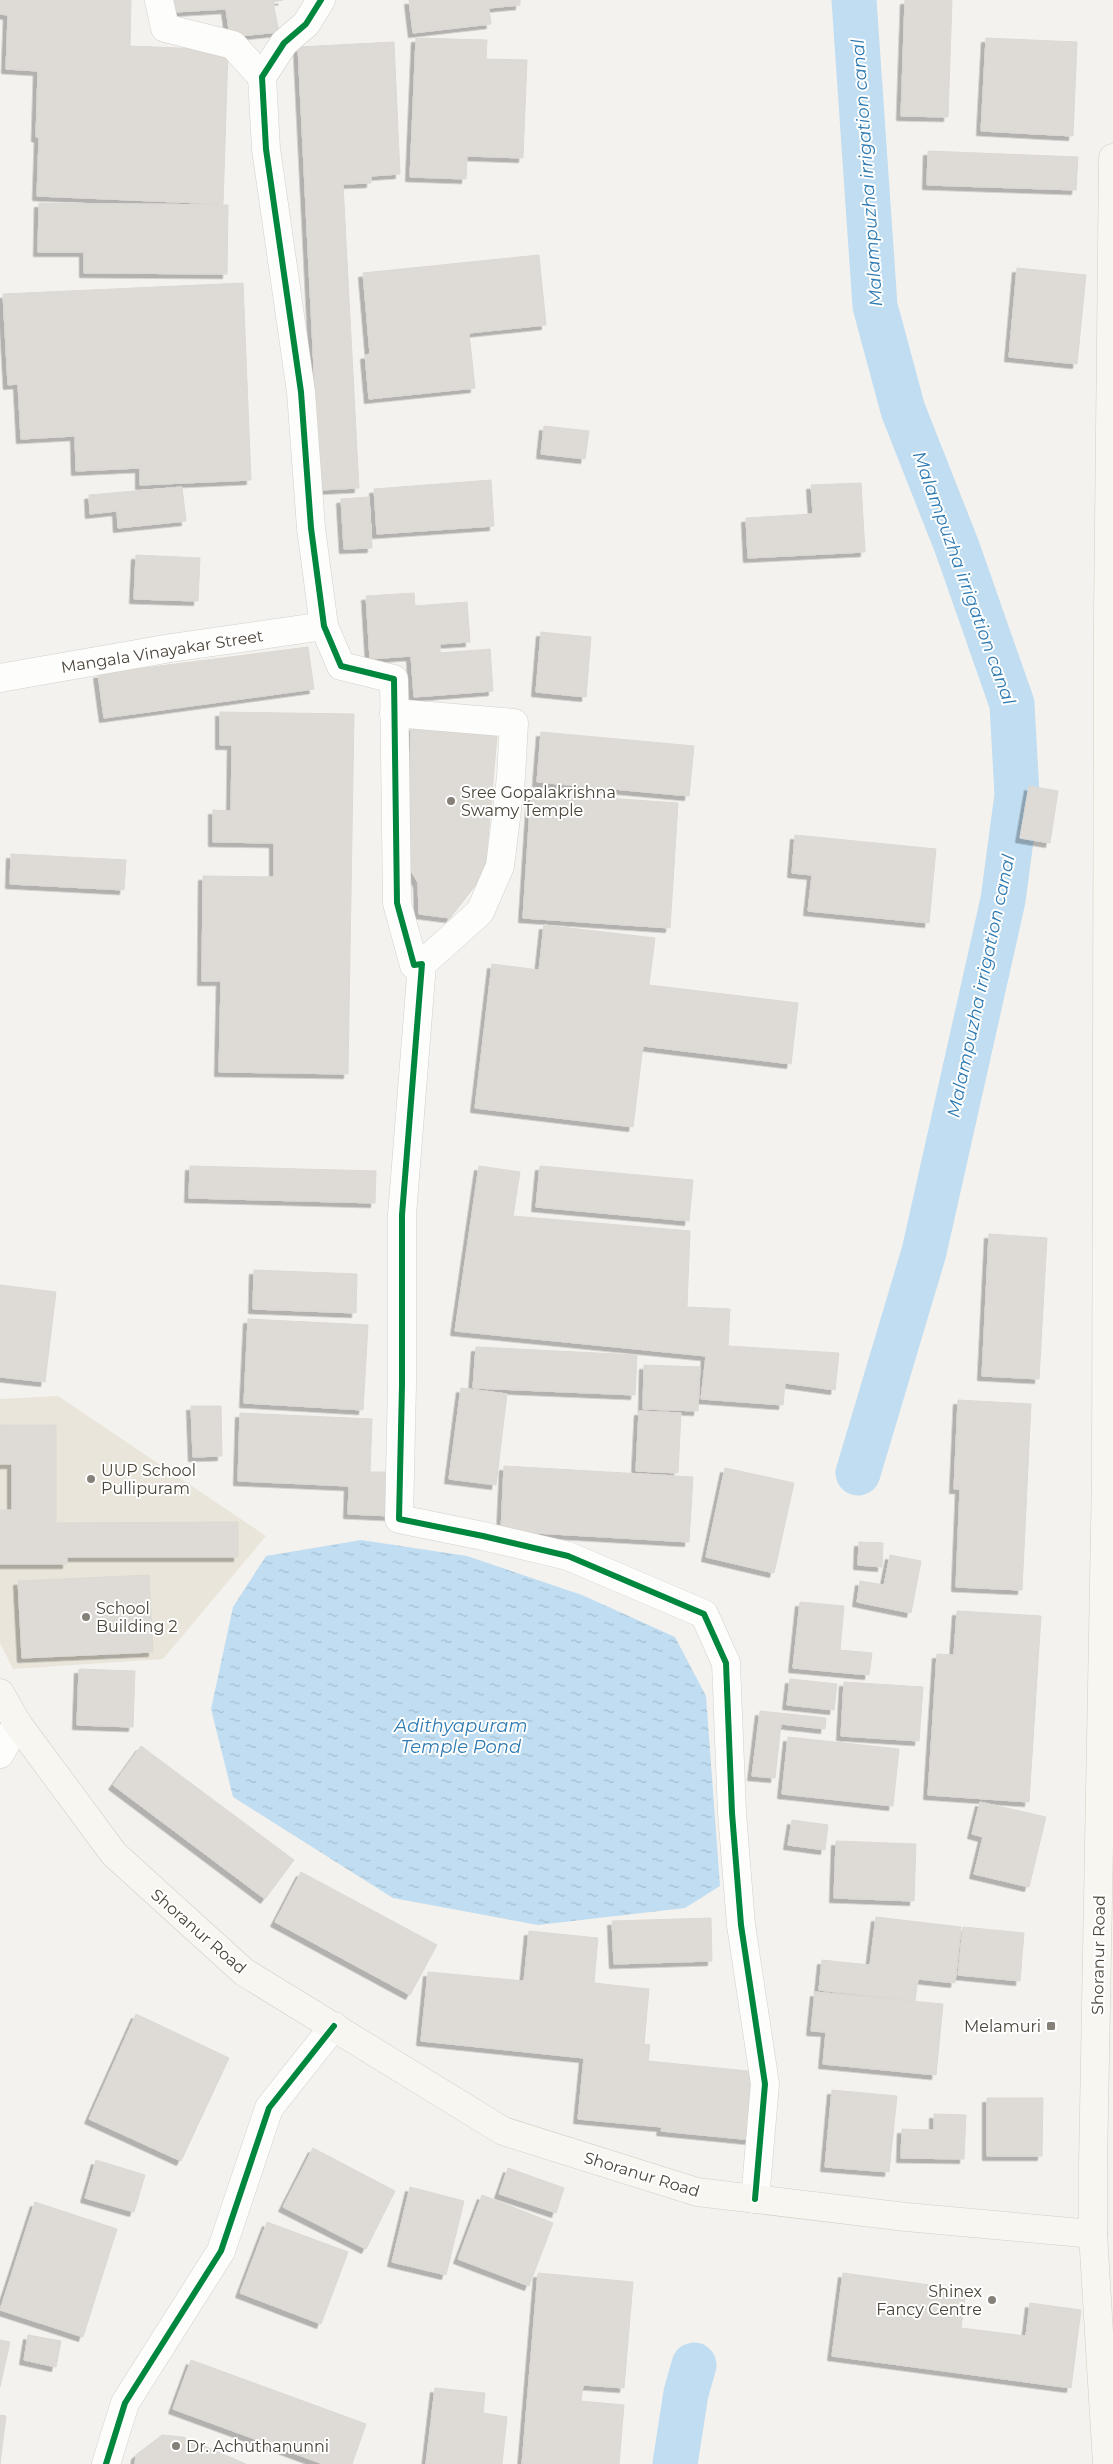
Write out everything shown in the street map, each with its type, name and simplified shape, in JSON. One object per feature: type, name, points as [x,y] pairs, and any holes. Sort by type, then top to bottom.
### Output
[{"type":"main road","name":"Shoranur Road","points":[[0,1693],[17,1723],[114,1854],[244,1972],[503,2131],[697,2192],[906,2217],[1093,2234],[1106,1475],[1108,614],[1113,158]]},
{"type":"main road","points":[[1093,2234],[1105,2312],[1107,2464]]},
{"type":"street","points":[[159,0],[165,28],[233,45],[262,77]]},
{"type":"street","points":[[321,0],[306,24],[284,43],[262,77],[266,149],[301,392],[311,528],[324,626],[341,666],[394,679],[394,713],[397,903],[414,965],[422,964],[480,912],[500,866],[511,777],[514,723],[394,713]]},
{"type":"street","name":"Mangala Vinayakar Street","points":[[0,678],[171,648],[324,626]]},
{"type":"street","points":[[422,964],[402,1215],[402,1385],[399,1519],[568,1556],[704,1614],[726,1663],[732,1813],[741,1925],[765,2084],[754,2199]]},
{"type":"street","points":[[0,1754],[17,1723]]},
{"type":"street","points":[[106,2464],[125,2403],[221,2251],[269,2108],[334,2026]]},
{"type":"shaded area","name":"UUP School Pullipuram","points":[[58,1396],[266,1536],[163,1659],[13,1669],[0,1643],[0,1399]]},
{"type":"water","name":"Adithyapuram Temple Pond","points":[[361,1540],[467,1556],[582,1595],[675,1637],[706,1696],[720,1886],[685,1908],[538,1925],[393,1898],[233,1797],[211,1709],[233,1607],[266,1556]]},
{"type":"building","points":[[0,0],[131,0],[130,46],[228,50],[223,204],[37,196],[39,138],[36,137],[38,71],[6,69],[8,15],[0,14]]},
{"type":"building","points":[[174,0],[283,0],[273,2],[279,32],[230,37],[226,9],[175,12]]},
{"type":"building","points":[[409,0],[520,0],[520,5],[489,8],[491,24],[413,33]]},
{"type":"building","points":[[905,0],[952,0],[948,117],[901,116]]},
{"type":"building","points":[[416,38],[487,40],[486,59],[527,60],[523,158],[467,156],[466,179],[410,177]]},
{"type":"building","points":[[986,38],[1077,42],[1073,136],[981,131]]},
{"type":"building","points":[[394,42],[400,174],[371,176],[371,183],[343,184],[359,488],[320,490],[298,47]]},
{"type":"building","points":[[928,151],[1078,157],[1076,190],[927,185]]},
{"type":"building","points":[[39,203],[228,205],[227,274],[84,273],[84,252],[38,252]]},
{"type":"building","points":[[539,255],[546,325],[469,333],[475,388],[369,399],[365,355],[370,354],[363,273]]},
{"type":"building","points":[[1017,268],[1086,275],[1077,364],[1009,357]]},
{"type":"building","points":[[243,283],[251,480],[140,485],[140,468],[76,471],[75,436],[21,439],[18,384],[8,385],[3,294]]},
{"type":"building","points":[[544,426],[589,431],[585,459],[541,454]]},
{"type":"building","points":[[491,480],[494,526],[377,534],[374,489]]},
{"type":"building","points":[[861,483],[865,552],[748,558],[746,518],[813,514],[811,485]]},
{"type":"building","points":[[182,487],[186,521],[118,528],[117,511],[90,514],[89,495]]},
{"type":"building","points":[[369,497],[372,548],[344,549],[341,499]]},
{"type":"building","points":[[136,555],[200,558],[198,601],[134,599]]},
{"type":"building","points":[[414,593],[415,606],[467,602],[470,642],[440,644],[440,653],[490,649],[493,691],[414,697],[411,656],[370,659],[366,596]]},
{"type":"building","points":[[541,632],[591,637],[586,697],[536,692]]},
{"type":"building","points":[[308,647],[314,689],[104,718],[98,674]]},
{"type":"building","points":[[220,712],[354,714],[348,1074],[219,1072],[221,981],[202,981],[203,876],[274,877],[274,843],[213,842],[213,810],[231,811],[232,745],[220,745]]},
{"type":"building","name":"Sree Gopalakrishna Swamy Temple","points":[[411,726],[497,736],[485,873],[450,918],[419,914],[418,883],[408,865]]},
{"type":"building","points":[[541,732],[694,746],[689,796],[537,782]]},
{"type":"building","points":[[1029,786],[1058,791],[1050,843],[1020,838]]},
{"type":"building","points":[[531,793],[678,803],[670,928],[523,918]]},
{"type":"building","points":[[795,835],[936,849],[929,923],[808,911],[812,875],[792,873]]},
{"type":"building","points":[[11,854],[126,860],[124,890],[10,884]]},
{"type":"building","points":[[544,925],[655,938],[649,985],[798,1003],[791,1064],[643,1046],[633,1127],[475,1108],[492,964],[539,970]]},
{"type":"building","points":[[190,1166],[376,1171],[375,1203],[189,1198]]},
{"type":"building","points":[[479,1166],[520,1172],[513,1216],[690,1231],[687,1307],[730,1309],[728,1346],[839,1353],[835,1390],[785,1383],[783,1405],[701,1399],[706,1356],[455,1331]]},
{"type":"building","points":[[540,1166],[693,1180],[689,1221],[536,1207]]},
{"type":"building","points":[[989,1234],[1047,1238],[1039,1379],[982,1376]]},
{"type":"building","points":[[254,1270],[357,1274],[356,1313],[253,1309]]},
{"type":"building","points":[[0,1285],[56,1292],[45,1382],[0,1377]]},
{"type":"building","points":[[248,1319],[368,1325],[363,1410],[244,1403]]},
{"type":"building","points":[[476,1347],[637,1355],[635,1395],[473,1388]]},
{"type":"building","points":[[644,1365],[700,1367],[698,1411],[643,1409]]},
{"type":"building","points":[[461,1388],[507,1394],[496,1485],[449,1479]]},
{"type":"building","points":[[958,1400],[1031,1404],[1022,1590],[956,1587],[960,1489],[954,1489]]},
{"type":"building","points":[[191,1406],[221,1406],[222,1456],[193,1457]]},
{"type":"building","points":[[639,1411],[681,1413],[678,1473],[636,1471]]},
{"type":"building","points":[[240,1413],[372,1419],[370,1472],[393,1472],[391,1516],[348,1514],[349,1486],[238,1481]]},
{"type":"building","points":[[0,1425],[56,1425],[56,1523],[238,1522],[238,1557],[67,1557],[67,1564],[0,1564],[0,1510],[12,1510],[12,1464],[0,1464]]},
{"type":"building","points":[[504,1466],[693,1477],[689,1542],[501,1531]]},
{"type":"building","points":[[725,1468],[794,1483],[774,1573],[706,1557]]},
{"type":"building","points":[[859,1542],[883,1543],[882,1567],[858,1565]]},
{"type":"building","points":[[890,1555],[921,1561],[911,1613],[857,1602],[860,1581],[884,1585]]},
{"type":"building","name":"School Building 2","points":[[149,1575],[153,1652],[22,1658],[18,1581]]},
{"type":"building","points":[[800,1602],[844,1606],[840,1650],[872,1653],[869,1675],[793,1668]]},
{"type":"building","points":[[957,1611],[1041,1616],[1029,1802],[928,1795],[937,1654],[954,1655]]},
{"type":"building","points":[[79,1669],[135,1671],[133,1727],[77,1725]]},
{"type":"building","points":[[790,1679],[837,1684],[834,1710],[787,1705]]},
{"type":"building","points":[[844,1682],[923,1687],[919,1741],[841,1736]]},
{"type":"building","points":[[760,1711],[826,1718],[825,1729],[781,1724],[775,1778],[752,1776]]},
{"type":"building","points":[[788,1737],[899,1749],[893,1806],[782,1794]]},
{"type":"building","points":[[141,1746],[294,1860],[265,1899],[113,1785]]},
{"type":"building","points":[[980,1802],[1046,1817],[1029,1887],[974,1874],[983,1837],[972,1834]]},
{"type":"building","points":[[792,1820],[828,1825],[825,1850],[788,1845]]},
{"type":"building","points":[[836,1841],[916,1844],[914,1901],[834,1898]]},
{"type":"building","points":[[301,1872],[437,1945],[410,1995],[275,1922]]},
{"type":"building","points":[[876,1917],[961,1927],[955,1983],[918,1979],[915,2001],[819,1990],[822,1960],[870,1965]]},
{"type":"building","points":[[711,1918],[712,1961],[614,1964],[612,1921]]},
{"type":"building","points":[[963,1927],[1024,1933],[1020,1981],[958,1975]]},
{"type":"building","points":[[529,1931],[598,1938],[594,1983],[649,1989],[644,2044],[650,2045],[648,2061],[768,2073],[762,2141],[661,2131],[662,2127],[578,2119],[584,2058],[421,2041],[428,1972],[524,1981]]},
{"type":"building","points":[[815,1992],[943,2004],[936,2075],[823,2064],[826,2032],[811,2031]]},
{"type":"building","points":[[136,2014],[229,2058],[181,2161],[89,2119]]},
{"type":"building","points":[[832,2090],[897,2096],[889,2172],[825,2167]]},
{"type":"building","points":[[987,2098],[1043,2098],[1042,2156],[987,2156]]},
{"type":"building","points":[[934,2114],[966,2115],[964,2159],[901,2158],[902,2129],[934,2130]]},
{"type":"building","points":[[313,2148],[395,2191],[366,2249],[283,2207]]},
{"type":"building","points":[[96,2160],[145,2175],[134,2212],[85,2198]]},
{"type":"building","points":[[508,2168],[564,2188],[556,2213],[499,2194]]},
{"type":"building","points":[[410,2187],[464,2201],[446,2275],[392,2262]]},
{"type":"building","points":[[482,2195],[553,2223],[529,2286],[458,2259]]},
{"type":"building","points":[[35,2202],[117,2229],[83,2337],[0,2310]]},
{"type":"building","points":[[267,2222],[348,2252],[321,2324],[240,2293]]},
{"type":"building","points":[[538,2273],[633,2282],[624,2388],[583,2385],[581,2401],[624,2405],[619,2464],[522,2464]]},
{"type":"building","points":[[843,2273],[966,2290],[961,2328],[1026,2336],[1030,2303],[1081,2310],[1071,2388],[832,2356]]},
{"type":"building","points":[[28,2335],[61,2341],[56,2367],[24,2360]]},
{"type":"building","points":[[0,2340],[10,2342],[0,2387]]},
{"type":"building","points":[[191,2360],[366,2424],[352,2464],[323,2464],[173,2409]]},
{"type":"building","points":[[435,2388],[485,2393],[483,2413],[507,2417],[502,2464],[426,2464]]},
{"type":"building","points":[[0,2415],[6,2416],[0,2464]]},
{"type":"building","name":"Dr. Achuthanunni","points":[[162,2435],[183,2437],[246,2464],[135,2464],[136,2455]]},
{"type":"waterway","name":"Malampuzha irrigation canal","points":[[854,0],[875,306],[903,410],[957,547],[1012,704],[1017,795],[1003,900],[924,1252],[858,1473]]},
{"type":"waterway","name":"Malampuzha irrigation canal","points":[[675,2464],[686,2393],[694,2365]]},
{"type":"cycle path","points":[[321,0],[306,24],[284,43],[262,77],[266,149],[301,392],[311,528],[324,626],[341,666],[394,679],[397,903],[414,965],[422,964],[402,1215],[402,1385],[399,1519],[568,1556],[704,1614],[726,1663],[732,1813],[741,1925],[765,2084],[755,2199]]},
{"type":"cycle path","points":[[106,2464],[125,2403],[221,2251],[269,2108],[334,2026]]},
{"type":"place","name":"Sree Gopalakrishna Swamy Temple","points":[[451,801]]},
{"type":"place","name":"UUP School Pullipuram","points":[[91,1479]]},
{"type":"place","name":"School Building 2","points":[[86,1617]]},
{"type":"place","name":"Melamuri","points":[[1051,2026]]},
{"type":"place","name":"Shinex Fancy Centre","points":[[992,2300]]},
{"type":"place","name":"Dr. Achuthanunni","points":[[176,2446]]}]
